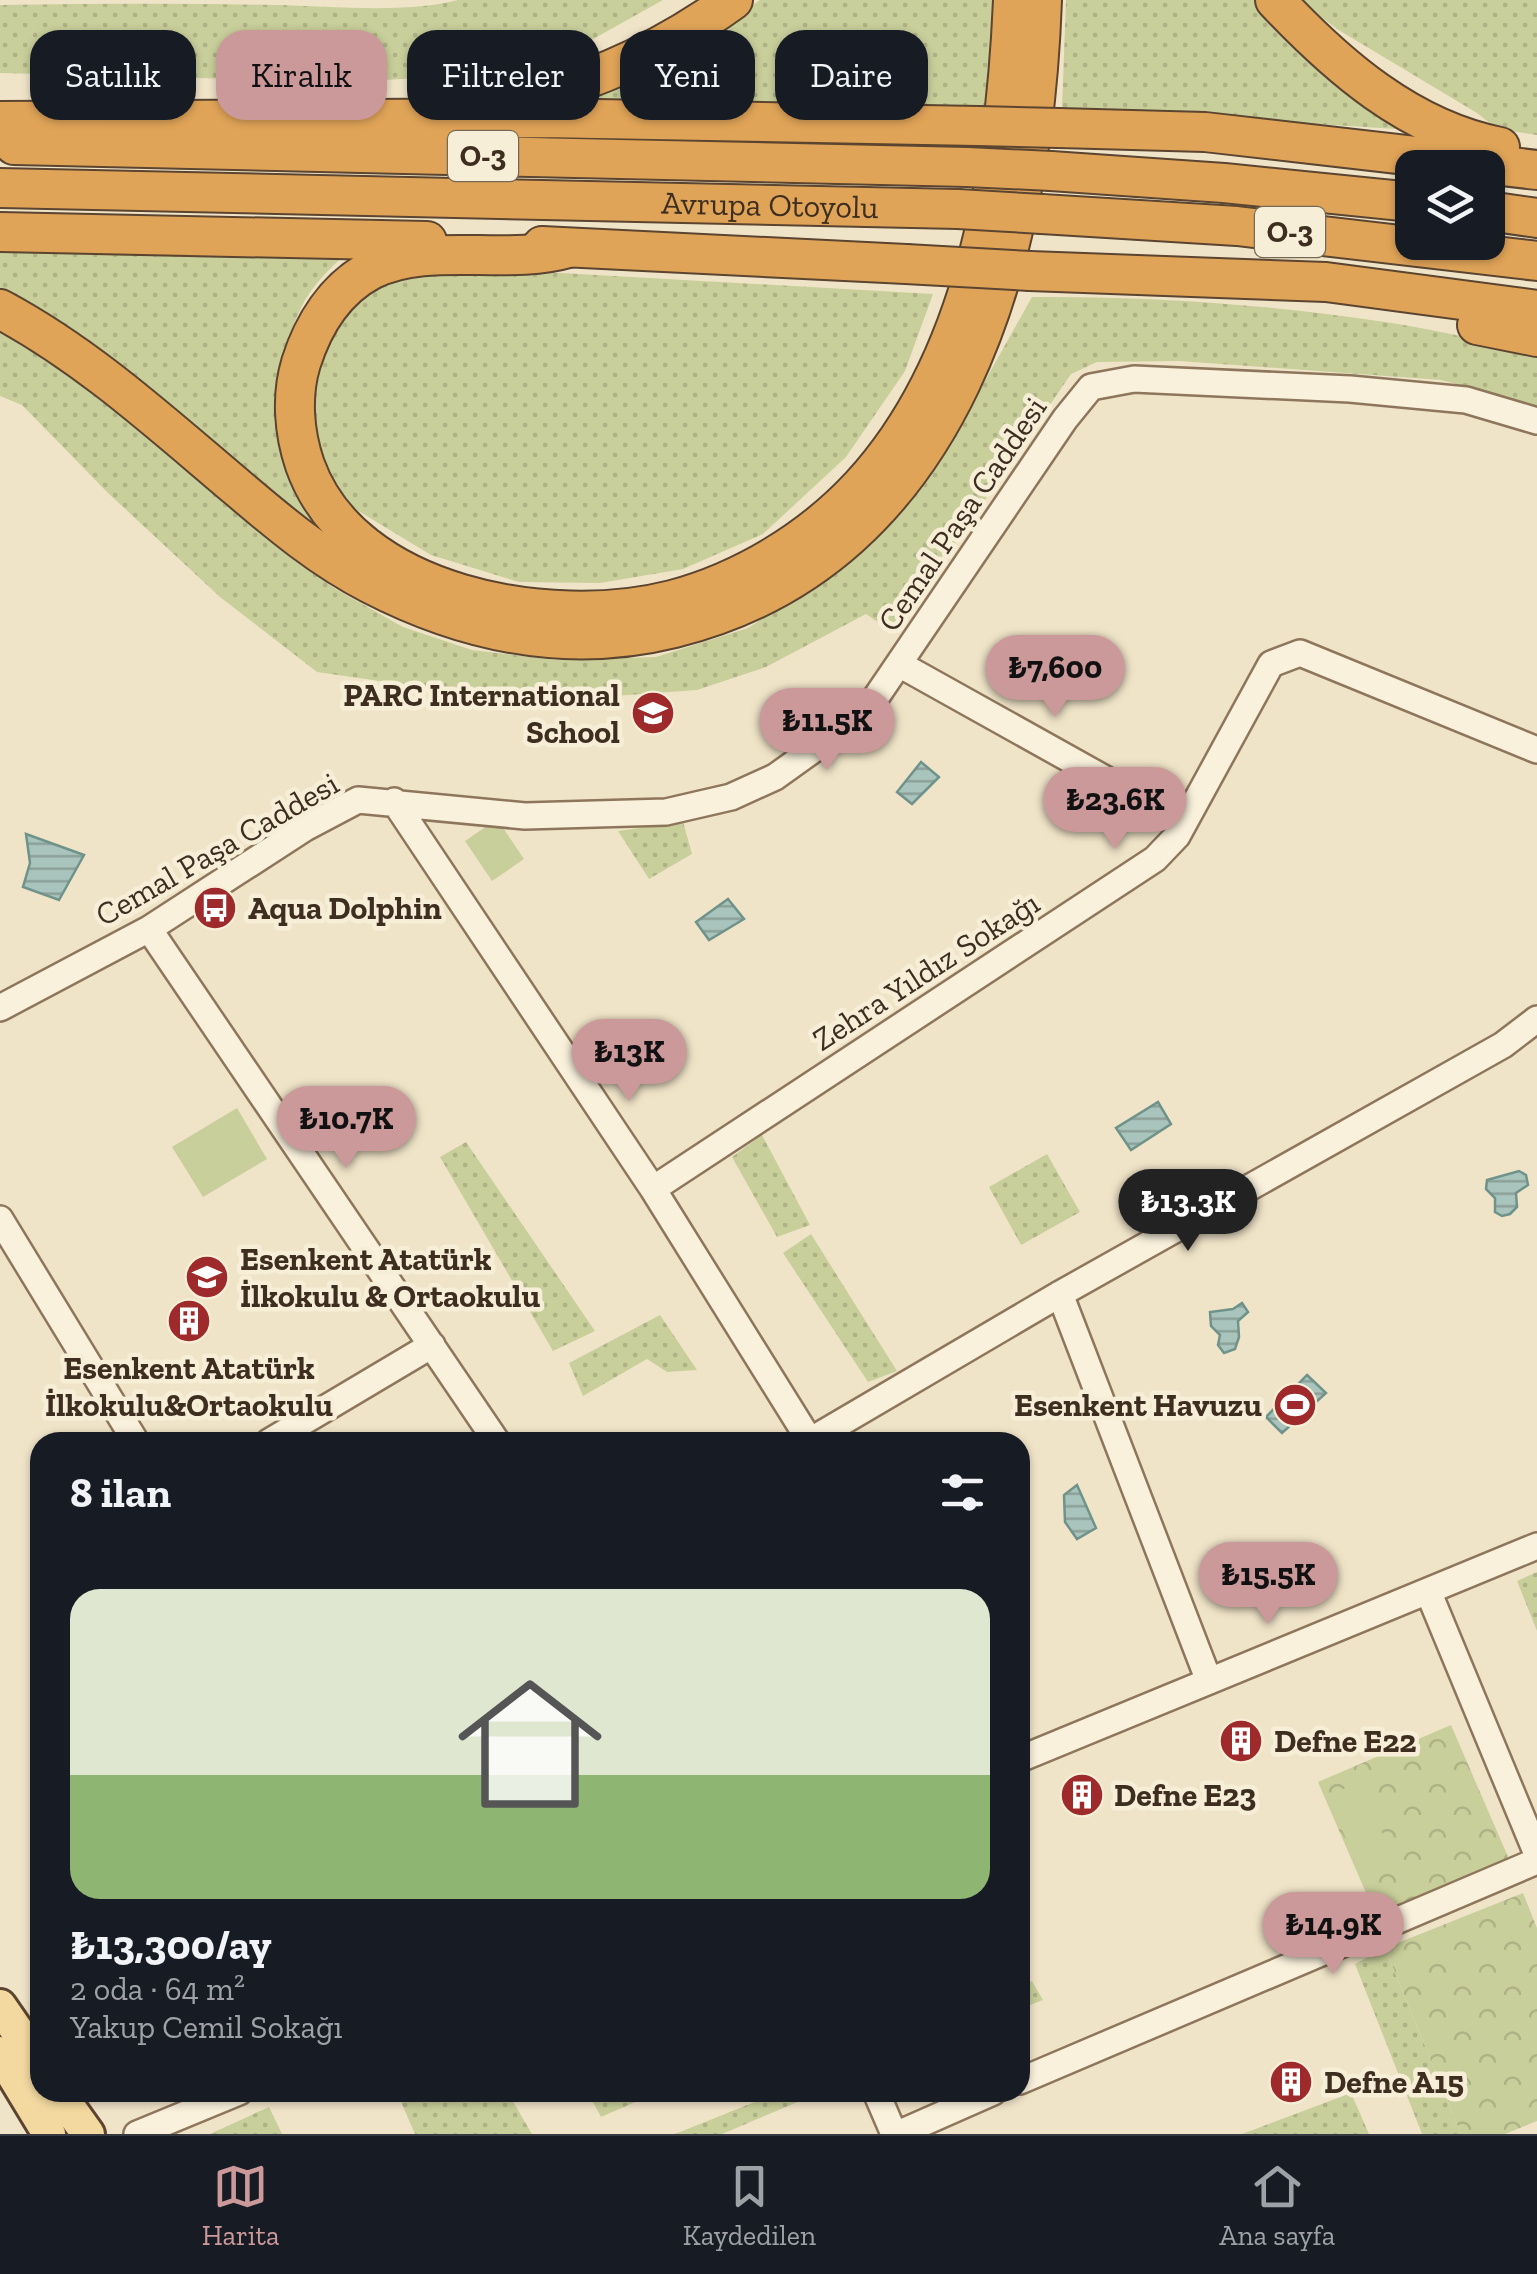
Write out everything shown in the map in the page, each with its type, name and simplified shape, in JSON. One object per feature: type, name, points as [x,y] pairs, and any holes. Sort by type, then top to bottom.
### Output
[{"type":"highway","points":[[387,108],[463,106],[546,93],[586,82],[670,41],[733,0]]},
{"type":"highway","points":[[568,248],[544,255],[395,261],[371,270],[326,308],[304,355],[294,399],[299,449],[311,482],[332,515],[359,541],[412,574],[476,598],[544,610],[584,612],[671,600],[723,583],[774,556],[817,528],[861,486],[909,419],[948,346],[979,252],[996,178],[1013,0]]},
{"type":"highway","points":[[0,308],[104,376],[324,555],[398,598],[484,630],[530,638],[603,640],[651,634],[703,620],[730,612],[770,592],[854,531],[918,460],[946,413],[984,328],[1013,240],[1032,121],[1042,0]]},
{"type":"highway","points":[[1275,0],[1318,44],[1404,110],[1449,132],[1537,154]]},
{"type":"highway","points":[[387,119],[542,118],[1206,132],[1537,170]]},
{"type":"highway","points":[[0,121],[253,120]]},
{"type":"highway","name":"Avrupa Otoyolu","points":[[0,145],[967,167],[1224,183],[1395,200]]},
{"type":"highway","name":"Avrupa Otoyolu","points":[[0,188],[958,209],[1236,226],[1537,261]]},
{"type":"highway","points":[[1505,213],[1537,218]]},
{"type":"highway","points":[[0,232],[412,240],[1184,278],[1238,277],[1326,282],[1537,310]]},
{"type":"highway","points":[[1184,278],[1327,297],[1537,337]]},
{"type":"main road","points":[[0,2006],[30,2050]]},
{"type":"main road","points":[[0,2053],[49,2134]]},
{"type":"main road","points":[[65,2102],[88,2134]]},
{"type":"street","name":"Cemal Paşa Caddesi","points":[[0,1008],[150,930],[305,828],[358,800],[525,816],[666,812],[731,797],[775,777],[866,712],[1066,419],[1092,388],[1134,379],[1350,390],[1466,400],[1537,421]]},
{"type":"street","name":"Zehra Yıldız Sokağı","points":[[652,1189],[1155,859],[1184,824],[1271,664],[1300,654],[1537,750]]},
{"type":"street","points":[[899,664],[1184,824]]},
{"type":"street","points":[[394,801],[652,1189],[803,1432]]},
{"type":"street","points":[[150,930],[490,1432]]},
{"type":"street","points":[[826,1432],[1060,1294],[1503,1046],[1537,1019]]},
{"type":"street","points":[[0,1219],[130,1432]]},
{"type":"street","points":[[1060,1294],[1210,1681]]},
{"type":"street","points":[[286,1432],[432,1345]]},
{"type":"street","points":[[1030,1755],[1537,1546]]},
{"type":"street","points":[[1030,2077],[1537,1857],[1428,1591]]},
{"type":"street","points":[[138,2134],[214,2102]]},
{"type":"street","points":[[881,2102],[896,2134],[970,2102]]},
{"type":"green space","points":[[458,0],[663,0],[600,35],[600,30],[407,30],[407,79],[387,80],[387,30],[216,30],[216,79],[196,78],[196,30],[30,30],[30,74],[0,73],[0,5],[391,8]]},
{"type":"green space","points":[[760,0],[998,0],[988,110],[928,110],[928,30],[775,30],[775,108],[755,108],[755,30],[717,30]]},
{"type":"green space","points":[[1066,0],[1255,0],[1288,39],[1412,130],[1062,108]]},
{"type":"green space","points":[[1299,0],[1537,0],[1537,135],[1497,129],[1337,29]]},
{"type":"green space","points":[[620,86],[620,107],[600,107],[600,94]]},
{"type":"green space","points":[[0,247],[346,254],[305,300],[286,348],[278,385],[276,420],[281,447],[313,522],[0,295]]},
{"type":"green space","points":[[439,266],[933,294],[905,371],[846,457],[763,534],[683,569],[600,583],[519,582],[431,555],[347,504],[310,441],[312,388],[322,344],[364,291],[399,272]]},
{"type":"green space","points":[[1032,297],[1249,306],[1418,327],[1537,353],[1537,406],[1441,380],[1179,361],[1097,362],[1071,374],[894,633],[866,614],[766,667],[697,690],[614,696],[490,697],[317,672],[220,597],[108,493],[22,405],[0,396],[0,331],[32,349],[190,462],[259,532],[334,588],[403,627],[472,650],[556,660],[656,657],[748,628],[819,583],[884,524],[945,452]]},
{"type":"green space","points":[[497,819],[524,859],[492,881],[465,841]]},
{"type":"green space","points":[[683,822],[692,854],[649,879],[618,831]]},
{"type":"green space","points":[[237,1108],[267,1159],[203,1197],[172,1147]]},
{"type":"green space","points":[[762,1135],[810,1225],[777,1237],[732,1157]]},
{"type":"green space","points":[[466,1142],[595,1331],[553,1351],[440,1157]]},
{"type":"green space","points":[[1047,1154],[1080,1212],[1021,1245],[989,1187]]},
{"type":"green space","points":[[811,1234],[897,1371],[868,1382],[783,1253]]},
{"type":"green space","points":[[660,1315],[697,1370],[667,1372],[647,1359],[583,1396],[569,1363]]},
{"type":"green space","points":[[1537,1572],[1537,1631],[1517,1581]]},
{"type":"green space","points":[[1451,1725],[1512,1866],[1379,1923],[1318,1782]]},
{"type":"green space","points":[[1361,1782],[1390,1852],[1357,1866],[1328,1795]]},
{"type":"green space","points":[[1523,1893],[1537,1928],[1537,2121],[1505,2134],[1461,2134],[1385,1948]]},
{"type":"green space","points":[[1385,1948],[1461,2134],[1422,2134],[1355,1964]]},
{"type":"green space","points":[[1030,1982],[1043,2000],[1030,2005]]},
{"type":"green space","points":[[1351,2093],[1369,2134],[1242,2134]]},
{"type":"green space","points":[[401,2102],[513,2102],[532,2134],[415,2134]]},
{"type":"green space","points":[[593,2102],[635,2102],[601,2117]]},
{"type":"green space","points":[[755,2102],[798,2102],[722,2134],[675,2134]]},
{"type":"green space","points":[[269,2107],[282,2134],[210,2134]]},
{"type":"water","points":[[921,762],[939,777],[912,804],[897,792]]},
{"type":"water","points":[[26,834],[84,855],[59,900],[23,887],[30,863]]},
{"type":"water","points":[[728,899],[744,919],[709,940],[696,922]]},
{"type":"water","points":[[1158,1102],[1171,1124],[1131,1150],[1116,1128]]},
{"type":"water","points":[[1519,1171],[1526,1175],[1528,1185],[1516,1193],[1517,1207],[1502,1216],[1495,1212],[1495,1198],[1486,1189],[1487,1180]]},
{"type":"water","name":"Esenkent Havuzu","points":[[1242,1303],[1248,1312],[1238,1321],[1235,1349],[1224,1353],[1218,1345],[1220,1335],[1211,1326],[1210,1312],[1233,1309]]},
{"type":"water","name":"Esenkent Havuzu","points":[[1307,1375],[1326,1393],[1282,1433],[1266,1417]]},
{"type":"water","name":"Esenkent Havuzu","points":[[1077,1485],[1096,1528],[1077,1539],[1065,1522],[1064,1495]]},
{"type":"place","name":"PARC International School","points":[[653,713]]},
{"type":"place","name":"Aqua Dolphin","points":[[215,908]]},
{"type":"place","name":"Esenkent Atatürk İlkokulu & Ortaokulu","points":[[207,1277]]},
{"type":"place","name":"Esenkent Atatürk İlkokulu&Ortaokulu","points":[[189,1321]]},
{"type":"place","name":"Esenkent Havuzu","points":[[1295,1405]]},
{"type":"place","name":"Defne E22","points":[[1241,1741]]},
{"type":"place","name":"Defne E23","points":[[1082,1795]]},
{"type":"place","name":"Defne A15","points":[[1291,2082]]}]
